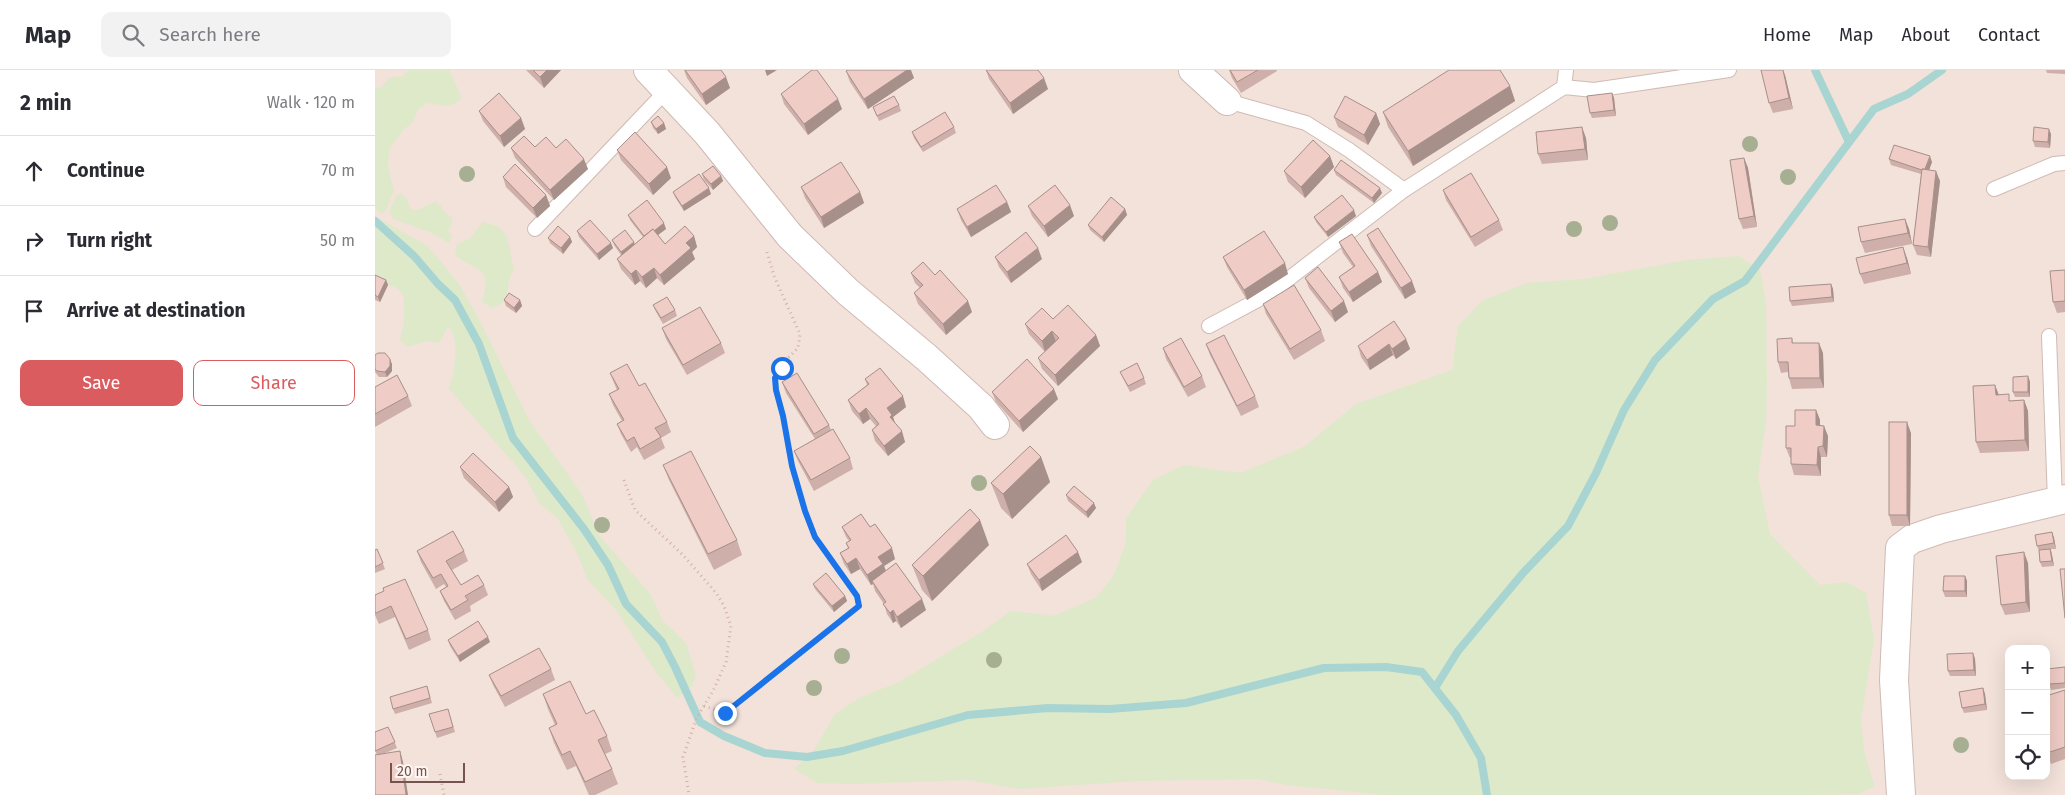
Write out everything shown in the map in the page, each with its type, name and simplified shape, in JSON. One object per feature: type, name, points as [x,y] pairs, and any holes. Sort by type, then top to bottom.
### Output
[{"type":"street","points":[[647,70],[707,133],[790,236],[848,292],[926,357],[981,407],[995,425]]},
{"type":"street","points":[[1193,70],[1227,100]]},
{"type":"street","points":[[1901,795],[1894,680],[1901,548],[1912,539],[1941,529],[2060,500]]},
{"type":"lane","points":[[1564,87],[1565,70]]},
{"type":"lane","points":[[1209,326],[1269,294],[1403,190],[1564,87],[1594,90],[1729,70]]},
{"type":"lane","points":[[535,229],[666,91]]},
{"type":"lane","points":[[1227,100],[1306,123],[1349,150],[1403,190]]},
{"type":"lane","points":[[1994,190],[2054,164],[2065,163]]},
{"type":"lane","points":[[2049,336],[2060,500]]},
{"type":"path","points":[[704,706],[725,713],[859,606],[857,596],[815,537],[805,511],[792,466],[775,378],[788,358],[798,348],[800,334],[774,276],[761,233],[774,217]]},
{"type":"path","points":[[624,480],[635,510],[683,555],[717,594],[724,606],[731,626],[726,662],[697,717],[683,757],[689,795]]},
{"type":"path","points":[[440,774],[444,795]]},
{"type":"shaded area","points":[[375,70],[2065,70],[2065,795],[375,795]]},
{"type":"green space","points":[[408,70],[449,70],[462,98],[450,105],[428,103],[418,109],[413,122],[404,129],[389,149],[388,168],[394,191],[385,212],[381,213],[375,208],[375,89],[381,87],[390,77],[403,76]]},
{"type":"green space","points":[[401,193],[406,198],[410,209],[417,210],[436,201],[438,203],[452,218],[452,224],[448,231],[452,236],[449,243],[432,233],[393,219],[389,212],[396,196]]},
{"type":"green space","points":[[375,212],[376,217],[428,246],[459,284],[481,323],[529,420],[582,494],[598,534],[651,595],[662,620],[686,643],[696,675],[692,686],[677,698],[658,675],[616,610],[587,579],[577,553],[558,519],[540,504],[524,475],[449,389],[456,348],[455,340],[448,327],[439,343],[428,341],[407,347],[400,340],[404,317],[403,294],[396,288],[375,279]]},
{"type":"green space","points":[[483,222],[500,228],[505,233],[514,270],[504,301],[492,308],[482,302],[486,282],[481,271],[455,255],[457,244],[469,239]]},
{"type":"green space","points":[[1739,256],[1760,270],[1766,302],[1766,423],[1758,476],[1770,534],[1820,585],[1847,582],[1866,593],[1874,640],[1861,721],[1865,756],[1875,786],[1859,794],[1813,795],[1384,795],[1286,785],[1258,779],[1137,781],[1020,789],[968,780],[852,784],[817,783],[794,769],[814,750],[835,714],[861,697],[899,682],[980,633],[1011,611],[1054,616],[1095,598],[1113,577],[1126,543],[1126,518],[1153,480],[1183,465],[1241,473],[1305,446],[1356,404],[1452,370],[1458,326],[1483,300],[1527,283],[1584,279],[1687,260]]},
{"type":"building","points":[[533,70],[547,70],[540,77]]},
{"type":"building","points":[[685,70],[721,70],[726,77],[702,94]]},
{"type":"building","points":[[812,70],[817,70],[838,99],[804,124],[781,94]]},
{"type":"building","points":[[907,70],[864,99],[846,71]]},
{"type":"building","points":[[986,70],[1038,70],[1044,78],[1010,103]]},
{"type":"building","points":[[1230,70],[1258,70],[1237,82]]},
{"type":"building","points":[[1449,70],[1500,70],[1510,86],[1408,151],[1383,112]]},
{"type":"building","points":[[1761,70],[1783,70],[1789,98],[1769,103]]},
{"type":"building","points":[[499,93],[521,118],[500,136],[479,111]]},
{"type":"building","points":[[1612,93],[1614,110],[1590,113],[1587,96]]},
{"type":"building","points":[[894,96],[899,105],[877,116],[873,107]]},
{"type":"building","points":[[1345,96],[1376,113],[1364,135],[1334,117]]},
{"type":"building","points":[[945,112],[954,127],[921,147],[912,132]]},
{"type":"building","points":[[658,116],[664,123],[656,129],[651,122]]},
{"type":"building","points":[[1582,127],[1585,149],[1538,154],[1536,132]]},
{"type":"building","points":[[2034,127],[2049,129],[2048,142],[2033,141]]},
{"type":"building","points":[[635,132],[667,167],[649,184],[617,150]]},
{"type":"building","points":[[524,136],[535,147],[546,137],[556,148],[566,139],[584,159],[550,190],[511,148]]},
{"type":"building","points":[[1313,140],[1330,156],[1301,187],[1284,171]]},
{"type":"building","points":[[1894,145],[1930,156],[1925,169],[1922,170],[1889,159]]},
{"type":"building","points":[[1744,158],[1754,216],[1739,219],[1730,160]]},
{"type":"building","points":[[1341,160],[1380,188],[1372,198],[1334,170]]},
{"type":"building","points":[[841,162],[860,192],[821,217],[801,187]]},
{"type":"building","points":[[515,164],[546,195],[533,208],[503,177]]},
{"type":"building","points":[[713,166],[721,176],[711,184],[702,174]]},
{"type":"building","points":[[1922,169],[1936,171],[1928,247],[1913,245]]},
{"type":"building","points":[[1471,173],[1499,220],[1471,237],[1443,190]]},
{"type":"building","points":[[699,174],[709,188],[682,206],[673,192]]},
{"type":"building","points":[[996,185],[1007,202],[967,227],[957,209]]},
{"type":"building","points":[[1055,185],[1070,205],[1044,226],[1028,206]]},
{"type":"building","points":[[1342,195],[1354,210],[1326,232],[1314,217]]},
{"type":"building","points":[[1111,197],[1125,209],[1102,237],[1088,225]]},
{"type":"building","points":[[647,200],[664,223],[644,236],[628,215]]},
{"type":"building","points":[[1905,219],[1908,233],[1861,242],[1858,227]]},
{"type":"building","points":[[590,220],[611,243],[597,254],[577,231]]},
{"type":"building","points":[[558,226],[570,237],[561,248],[548,238]]},
{"type":"building","points":[[685,226],[694,236],[686,243],[691,248],[660,275],[654,268],[642,277],[636,270],[631,274],[617,259],[653,229],[665,244]]},
{"type":"building","points":[[1378,228],[1412,281],[1401,288],[1367,235]]},
{"type":"building","points":[[625,230],[634,242],[621,252],[612,240]]},
{"type":"building","points":[[1264,231],[1285,263],[1244,290],[1223,257]]},
{"type":"building","points":[[1026,232],[1038,248],[1007,272],[995,257]]},
{"type":"building","points":[[1352,234],[1378,272],[1349,292],[1339,277],[1355,266],[1339,242]]},
{"type":"building","points":[[1903,247],[1907,263],[1860,274],[1856,258]]},
{"type":"building","points":[[923,262],[935,275],[940,270],[968,301],[943,324],[914,293],[923,285],[911,273]]},
{"type":"building","points":[[1318,267],[1344,301],[1331,311],[1305,278]]},
{"type":"building","points":[[2065,270],[2065,301],[2053,302],[2050,271]]},
{"type":"building","points":[[375,275],[386,280],[378,297],[375,295]]},
{"type":"building","points":[[1831,284],[1832,297],[1790,301],[1789,287]]},
{"type":"building","points":[[1294,285],[1321,330],[1290,349],[1263,304]]},
{"type":"building","points":[[509,293],[520,300],[514,308],[504,300]]},
{"type":"building","points":[[667,297],[675,310],[661,318],[653,305]]},
{"type":"building","points":[[1068,305],[1096,335],[1055,375],[1038,358],[1059,338],[1052,331],[1042,341],[1025,324],[1042,308],[1053,319]]},
{"type":"building","points":[[700,307],[721,343],[683,365],[662,328]]},
{"type":"building","points":[[1394,321],[1406,339],[1392,349],[1389,344],[1367,360],[1358,346]]},
{"type":"building","points":[[1224,335],[1255,396],[1237,406],[1206,344]]},
{"type":"building","points":[[1181,338],[1202,376],[1184,387],[1163,348]]},
{"type":"building","points":[[1792,338],[1792,343],[1819,343],[1820,378],[1789,378],[1788,362],[1778,362],[1777,339]]},
{"type":"building","points":[[385,353],[390,359],[390,366],[385,372],[375,369],[375,355]]},
{"type":"building","points":[[1027,359],[1054,389],[1019,421],[992,392]]},
{"type":"building","points":[[1137,363],[1144,378],[1128,386],[1120,372]]},
{"type":"building","points":[[627,364],[639,386],[645,383],[667,422],[655,428],[661,437],[640,449],[634,437],[627,441],[617,424],[624,420],[609,394],[619,389],[610,373]]},
{"type":"building","points":[[880,368],[903,396],[887,408],[892,415],[890,417],[902,431],[884,446],[872,430],[879,424],[866,408],[859,414],[848,400],[869,384],[865,379]]},
{"type":"building","points":[[797,373],[829,425],[814,434],[782,382]]},
{"type":"building","points":[[397,375],[408,396],[375,414],[375,387]]},
{"type":"building","points":[[2028,376],[2028,392],[2013,392],[2013,377]]},
{"type":"building","points":[[1995,385],[1996,395],[2009,394],[2009,401],[2024,400],[2025,440],[1976,442],[1973,386]]},
{"type":"building","points":[[1795,410],[1816,410],[1816,425],[1824,426],[1823,446],[1818,447],[1817,465],[1791,464],[1791,448],[1786,448],[1786,426],[1795,426]]},
{"type":"building","points":[[1889,422],[1907,422],[1907,515],[1889,515]]},
{"type":"building","points":[[833,429],[850,458],[811,480],[794,451]]},
{"type":"building","points":[[1030,446],[1041,457],[1003,494],[991,483]]},
{"type":"building","points":[[691,451],[737,540],[708,554],[663,465]]},
{"type":"building","points":[[473,453],[509,487],[495,502],[460,467]]},
{"type":"building","points":[[1074,486],[1094,503],[1086,512],[1066,495]]},
{"type":"building","points":[[970,509],[980,520],[923,576],[912,565]]},
{"type":"building","points":[[861,514],[870,527],[875,524],[892,548],[878,557],[883,564],[867,575],[856,558],[847,564],[840,553],[849,548],[846,543],[851,540],[842,527]]},
{"type":"building","points":[[453,531],[464,551],[446,561],[461,585],[478,575],[484,585],[465,596],[468,600],[451,610],[440,591],[448,586],[441,574],[433,578],[417,551]]},
{"type":"building","points":[[2052,532],[2054,543],[2037,546],[2035,535]]},
{"type":"building","points":[[1066,535],[1078,552],[1039,580],[1027,564]]},
{"type":"building","points":[[377,549],[383,563],[375,567],[375,550]]},
{"type":"building","points":[[2050,549],[2052,561],[2040,562],[2039,550]]},
{"type":"building","points":[[2024,552],[2026,602],[2001,605],[1996,556]]},
{"type":"building","points":[[896,563],[922,599],[897,617],[893,610],[890,613],[883,604],[886,602],[872,581]]},
{"type":"building","points":[[2060,569],[2065,569],[2065,618]]},
{"type":"building","points":[[826,573],[845,596],[832,606],[813,584]]},
{"type":"building","points":[[1944,576],[1965,576],[1965,591],[1943,591]]},
{"type":"building","points":[[405,579],[428,630],[406,639],[391,606],[375,612],[375,595],[384,591],[383,588]]},
{"type":"building","points":[[478,621],[488,637],[458,656],[448,640]]},
{"type":"building","points":[[539,648],[551,669],[501,696],[489,675]]},
{"type":"building","points":[[1973,653],[1974,670],[1948,671],[1947,654]]},
{"type":"building","points":[[2065,667],[2065,683],[2050,684],[2050,669]]},
{"type":"building","points":[[570,681],[586,714],[594,710],[607,736],[598,740],[612,769],[585,782],[570,751],[562,755],[549,728],[557,724],[543,694]]},
{"type":"building","points":[[427,686],[430,698],[393,709],[390,697]]},
{"type":"building","points":[[1983,688],[1985,704],[1962,708],[1959,692]]},
{"type":"building","points":[[2065,690],[2065,747],[2050,752],[2050,735],[2050,695]]},
{"type":"building","points":[[448,709],[453,727],[435,732],[429,714]]},
{"type":"building","points":[[388,727],[395,742],[375,751],[375,732]]},
{"type":"building","points":[[400,751],[406,795],[375,795],[375,755]]},
{"type":"waterway","points":[[1815,70],[1849,142]]},
{"type":"waterway","points":[[1435,688],[1458,651],[1523,573],[1568,526],[1596,473],[1624,410],[1655,360],[1713,299],[1745,281],[1874,109],[1908,94],[1942,70]]},
{"type":"waterway","points":[[375,221],[414,256],[438,284],[455,300],[479,344],[513,438],[584,529],[608,565],[626,604],[662,642],[700,722],[724,736],[765,753],[807,757],[843,751],[968,715],[1048,708],[1110,709],[1186,703],[1324,668],[1386,667],[1422,672],[1456,715],[1481,758],[1487,795]]},
{"type":"route","points":[[725,713],[859,606],[857,596],[815,537],[805,511],[792,466],[776,390],[775,378],[782,368]]}]
